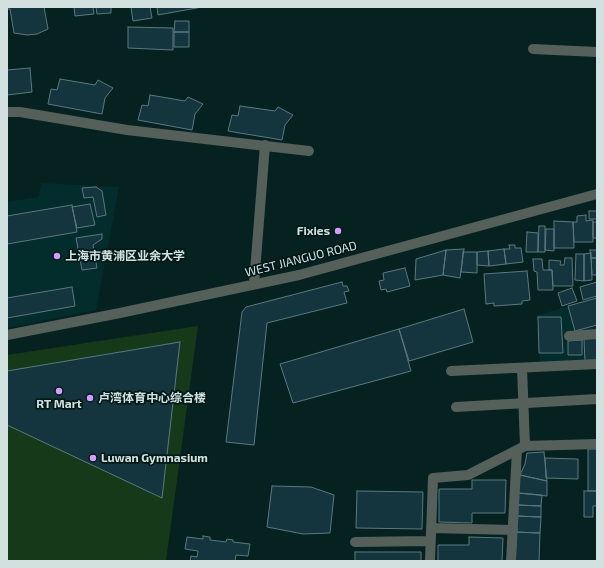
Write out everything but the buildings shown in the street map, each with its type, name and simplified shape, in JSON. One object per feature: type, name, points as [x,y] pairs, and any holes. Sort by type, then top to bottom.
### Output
[{"type":"street","points":[[533,49],[597,52]]},
{"type":"street","points":[[7,112],[20,112],[128,130],[309,151]]},
{"type":"street","points":[[254,284],[265,145]]},
{"type":"street","name":"WEST JIANGUO ROAD","points":[[7,335],[299,275],[597,194]]},
{"type":"street","points":[[569,336],[597,334]]},
{"type":"street","points":[[451,371],[597,364]]},
{"type":"street","points":[[511,561],[524,403],[522,368]]},
{"type":"street","points":[[456,407],[597,399]]},
{"type":"street","points":[[430,561],[433,478],[468,475],[521,448],[597,444]]},
{"type":"street","points":[[431,528],[513,530]]},
{"type":"street","points":[[355,542],[430,541]]},
{"type":"shaded area","name":"上海市黄浦区业余大学","points":[[41,183],[119,187],[96,310],[7,328],[7,202],[39,197]]},
{"type":"shaded area","points":[[597,298],[597,362],[540,364],[538,315]]},
{"type":"green space","name":"Luwan Gymnasium","points":[[198,326],[166,561],[7,561],[7,355]]},
{"type":"place","name":"Fixies","points":[[338,231]]},
{"type":"place","name":"上海市黄浦区业余大学","points":[[57,256]]},
{"type":"place","name":"RT Mart","points":[[59,391]]},
{"type":"place","name":"卢湾体育中心综合楼","points":[[90,398]]},
{"type":"place","name":"Luwan Gymnasium","points":[[93,458]]}]
